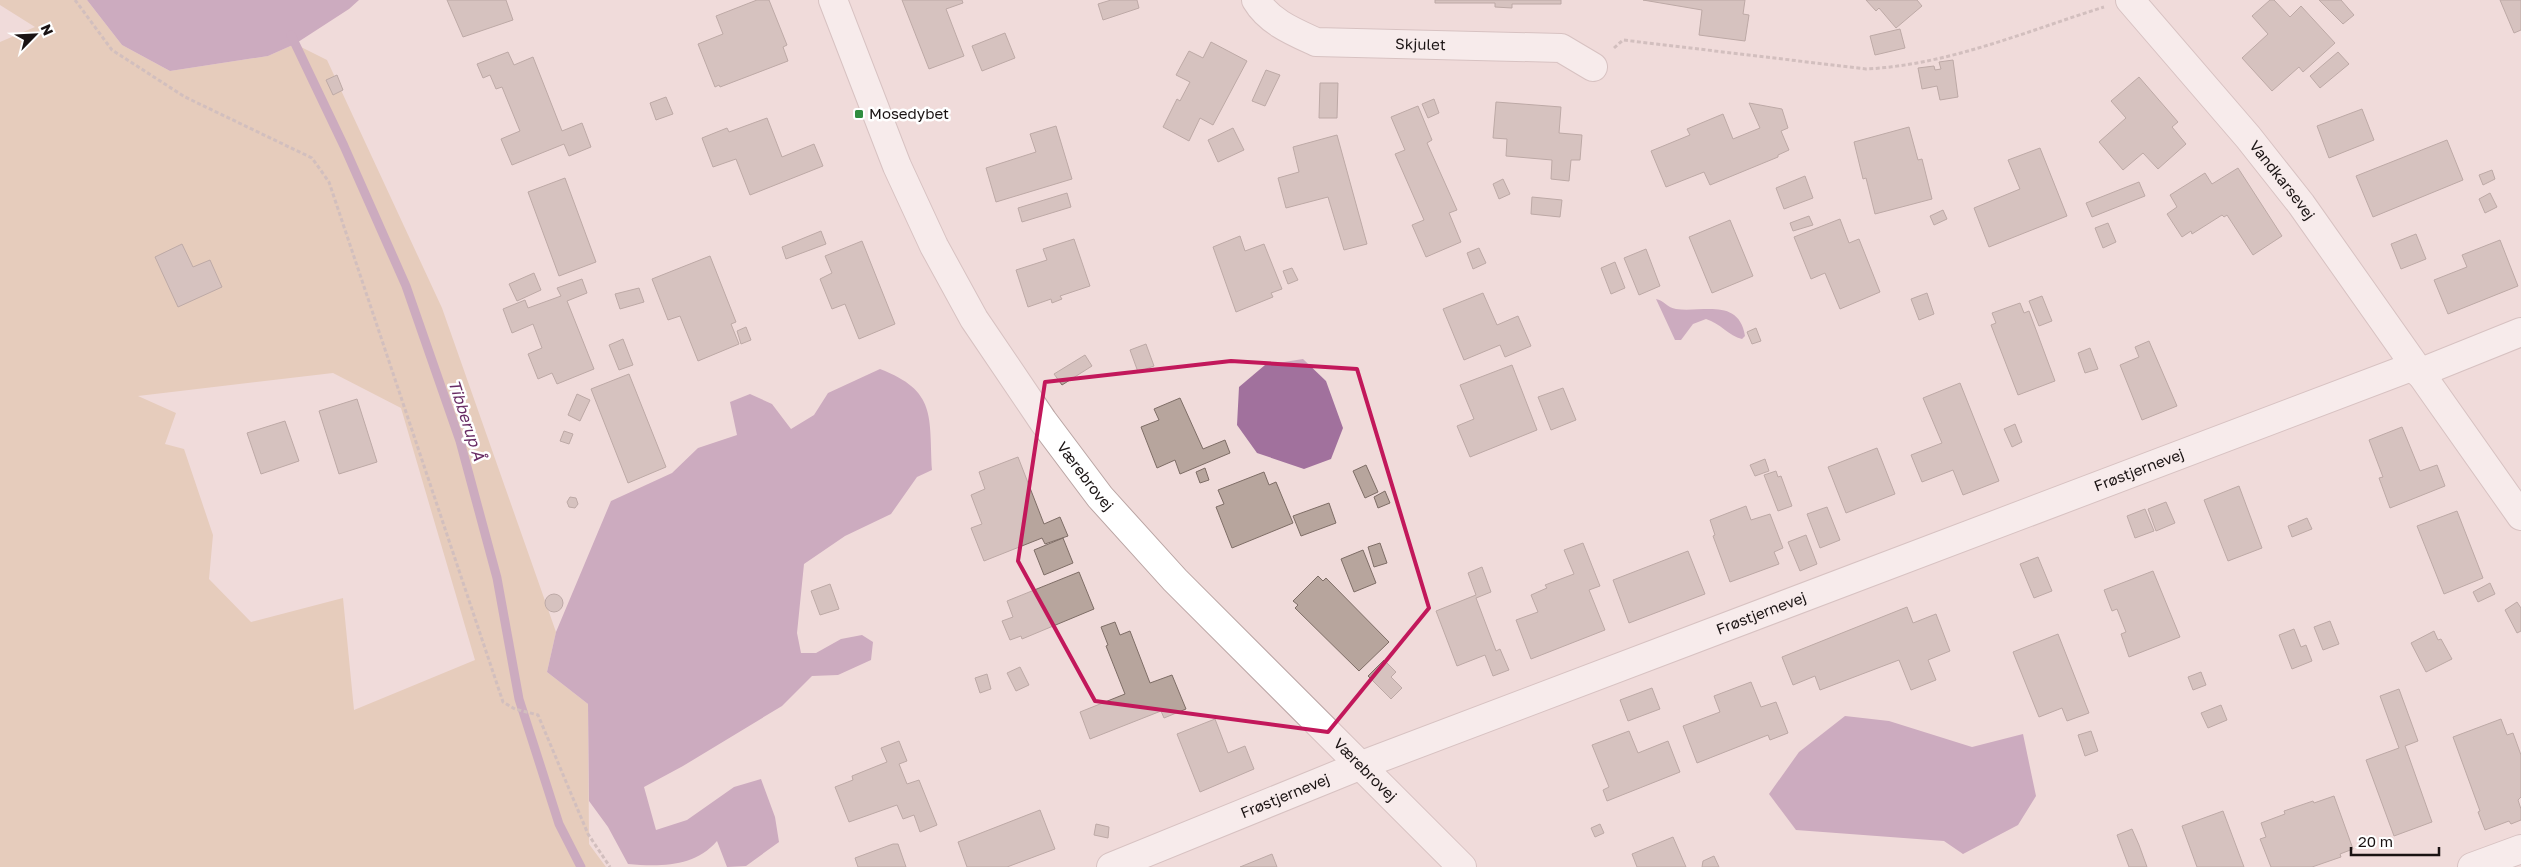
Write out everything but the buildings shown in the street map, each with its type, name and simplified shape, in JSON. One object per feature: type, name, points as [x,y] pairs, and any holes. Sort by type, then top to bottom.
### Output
[{"type":"street","name":"Værebrovej","points":[[832,0],[897,166],[934,246],[974,319],[1043,421],[1100,497],[1138,541],[1359,766],[1462,867]]},
{"type":"street","name":"Skjulet","points":[[1256,0],[1260,7],[1282,26],[1316,42],[1561,48],[1593,66]]},
{"type":"street","name":"Vandkarsevej","points":[[2119,3],[2248,137],[2301,204],[2521,516]]},
{"type":"street","points":[[2416,369],[2521,332]]},
{"type":"street","name":"Frøstjernevej","points":[[1111,867],[1359,766],[2416,369]]},
{"type":"street","points":[[2472,867],[2521,849]]},
{"type":"path","points":[[75,0],[112,50],[185,98],[312,158],[329,182],[491,672],[503,702],[515,709],[538,715],[588,834],[610,867]]},
{"type":"path","points":[[1593,66],[1623,40],[1866,69],[1903,67],[1948,56],[2119,3]]},
{"type":"highlighted area","points":[[1231,361],[1357,369],[1429,608],[1328,732],[1095,701],[1018,561],[1045,382]]},
{"type":"shaded area","points":[[0,0],[87,0],[122,45],[170,71],[268,56],[295,44],[327,60],[442,308],[556,632],[547,672],[588,704],[589,844],[606,867],[0,867],[0,42],[35,27],[0,5]],"holes":[[[333,373],[401,408],[475,660],[354,710],[343,598],[251,622],[209,579],[213,535],[184,449],[165,444],[176,413],[138,396]]]},
{"type":"shaded area","points":[[87,0],[359,0],[349,9],[295,44],[268,56],[170,71],[122,45]]},
{"type":"shaded area","points":[[1656,299],[1676,309],[1718,309],[1727,311],[1735,316],[1741,324],[1745,336],[1742,339],[1737,337],[1716,323],[1706,319],[1693,324],[1681,340],[1675,340]]},
{"type":"shaded area","points":[[1303,359],[1326,381],[1343,428],[1331,459],[1304,469],[1257,453],[1237,425],[1239,387],[1265,365]]},
{"type":"shaded area","points":[[880,369],[912,386],[921,396],[929,420],[932,470],[917,477],[891,514],[845,536],[804,564],[797,633],[801,653],[816,653],[841,639],[862,635],[873,642],[871,660],[838,675],[812,676],[782,706],[683,766],[644,787],[656,830],[687,820],[734,787],[761,779],[775,817],[779,842],[746,866],[727,867],[717,841],[708,850],[688,860],[664,865],[628,864],[608,827],[589,801],[588,704],[547,672],[556,632],[611,501],[672,473],[698,448],[737,435],[730,402],[750,394],[772,404],[791,429],[814,415],[828,393]]},
{"type":"shaded area","points":[[1845,716],[1889,721],[1972,747],[2023,734],[2036,796],[2018,825],[1963,854],[1944,841],[1796,830],[1769,794],[1799,752]]},
{"type":"waterway","name":"Tibberup Å","points":[[291,35],[344,146],[406,286],[460,441],[497,578],[519,699],[559,824],[581,867]]},
{"type":"place","name":"Mosedybet","points":[[859,114]]}]
